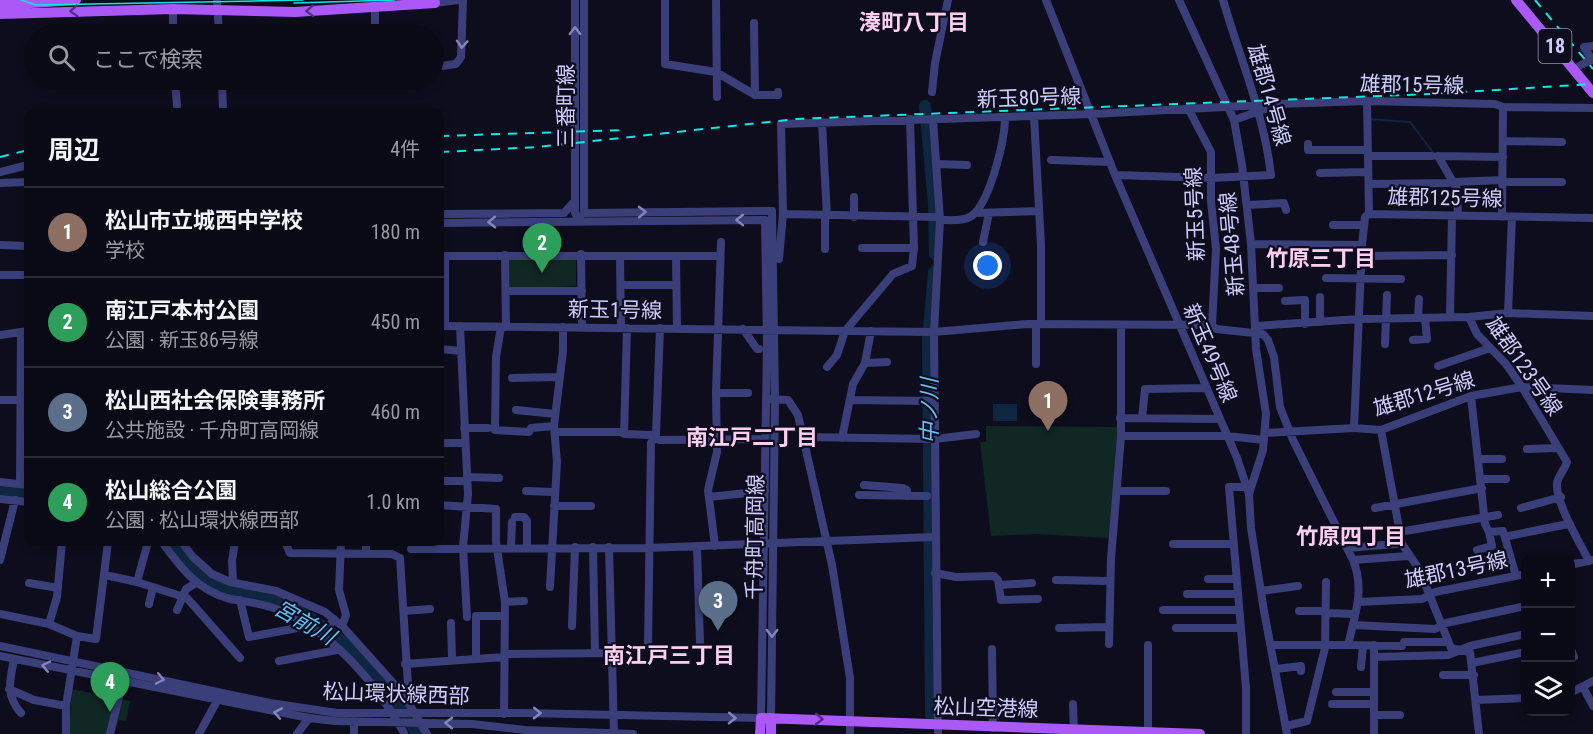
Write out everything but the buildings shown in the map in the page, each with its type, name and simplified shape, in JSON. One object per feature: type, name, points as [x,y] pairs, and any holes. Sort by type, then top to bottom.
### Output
[{"type":"main road","points":[[0,5],[76,0]]},
{"type":"main road","name":"18","points":[[1516,0],[1593,83]]},
{"type":"main road","name":"18","points":[[1525,0],[1577,68],[1593,93]]},
{"type":"main road","points":[[0,14],[173,9],[218,5],[238,5],[295,12],[353,5],[435,1]]},
{"type":"main road","points":[[760,734],[766,718]]},
{"type":"main road","points":[[766,718],[771,734]]},
{"type":"main road","name":"松山空港線","points":[[766,718],[850,720],[938,729],[993,728],[1200,734]]},
{"type":"street","points":[[435,1],[460,0],[461,57],[456,64],[444,66]]},
{"type":"street","name":"三番町線","points":[[575,0],[575,200],[580,216]]},
{"type":"street","name":"三番町線","points":[[580,216],[584,0]]},
{"type":"street","points":[[665,0],[665,64],[716,72],[756,95],[778,93]]},
{"type":"street","points":[[716,0],[717,97]]},
{"type":"street","points":[[932,92],[935,63],[948,0]]},
{"type":"street","name":"新玉49号線","points":[[1046,0],[1115,175],[1248,490],[1251,528],[1286,730]]},
{"type":"street","name":"新玉48号線","points":[[1179,0],[1234,120],[1244,177],[1260,378],[1265,396],[1264,437],[1255,482],[1248,490]]},
{"type":"street","name":"雄郡14号線","points":[[1223,0],[1240,60],[1259,109],[1270,175],[1244,177]]},
{"type":"street","points":[[379,24],[386,4]]},
{"type":"street","points":[[218,5],[219,24]]},
{"type":"street","points":[[173,9],[174,24]]},
{"type":"street","points":[[754,23],[756,95]]},
{"type":"street","points":[[1577,68],[1592,59],[1584,47],[1593,46]]},
{"type":"street","points":[[176,90],[177,106]]},
{"type":"street","points":[[222,90],[223,108]]},
{"type":"street","points":[[1367,101],[1369,214]]},
{"type":"street","name":"雄郡15号線","points":[[1279,104],[1367,101],[1593,108]]},
{"type":"street","name":"新玉80号線","points":[[783,214],[781,124],[1092,114],[1227,106],[1259,109],[1279,104]]},
{"type":"street","points":[[1503,107],[1508,313]]},
{"type":"street","name":"新玉5号線","points":[[1188,108],[1209,146],[1216,249],[1212,325]]},
{"type":"street","points":[[1234,120],[1259,109]]},
{"type":"street","points":[[1034,116],[1039,211],[1036,364]]},
{"type":"street","points":[[975,213],[988,190],[1005,137],[1005,117]]},
{"type":"street","points":[[827,367],[837,355],[845,331],[893,274],[912,266],[915,249],[910,119]]},
{"type":"street","points":[[928,119],[936,164],[937,218],[930,332],[931,537],[935,573],[938,729]]},
{"type":"street","points":[[822,123],[825,249]]},
{"type":"street","points":[[1503,141],[1562,142]]},
{"type":"street","points":[[1308,144],[1308,150],[1432,156]]},
{"type":"street","points":[[1450,317],[1452,255],[1458,195],[1438,156],[1503,157]]},
{"type":"street","points":[[1051,160],[1110,162]]},
{"type":"street","points":[[936,164],[967,165]]},
{"type":"street","points":[[0,172],[24,168]]},
{"type":"street","points":[[1320,173],[1368,172]]},
{"type":"street","points":[[1115,175],[1244,177]]},
{"type":"street","points":[[0,183],[24,182]]},
{"type":"street","points":[[1369,184],[1562,182]]},
{"type":"street","points":[[854,197],[854,217]]},
{"type":"street","points":[[444,214],[564,213],[575,200]]},
{"type":"street","points":[[1247,205],[1284,203],[1286,210]]},
{"type":"street","name":"千舟町高岡線","points":[[580,216],[772,211],[766,718]]},
{"type":"street","points":[[773,259],[779,259],[783,214],[960,220],[975,213],[1039,211]]},
{"type":"street","points":[[982,242],[989,213]]},
{"type":"street","name":"雄郡125号線","points":[[1354,428],[1360,256],[1364,225],[1369,214],[1593,218]]},
{"type":"street","points":[[444,223],[580,216]]},
{"type":"street","name":"千舟町高岡線","points":[[580,216],[765,220],[771,330]]},
{"type":"street","points":[[1334,225],[1364,225]]},
{"type":"street","points":[[715,546],[708,482],[717,452],[717,329],[721,242]]},
{"type":"street","points":[[0,244],[24,246]]},
{"type":"street","points":[[1251,244],[1362,245]]},
{"type":"street","points":[[862,249],[915,249]]},
{"type":"street","points":[[505,255],[506,291],[503,327],[496,357],[495,430],[529,432],[531,428],[624,432],[624,434],[654,437],[659,440],[765,439]]},
{"type":"street","points":[[581,255],[582,327]]},
{"type":"street","points":[[1360,256],[1452,255]]},
{"type":"street","points":[[444,256],[719,256]]},
{"type":"street","points":[[620,256],[624,328],[624,432]]},
{"type":"street","points":[[676,256],[677,328]]},
{"type":"street","points":[[0,275],[24,275]]},
{"type":"street","points":[[1326,278],[1401,279]]},
{"type":"street","points":[[621,285],[676,285]]},
{"type":"street","points":[[1254,288],[1279,288]]},
{"type":"street","points":[[506,291],[582,291]]},
{"type":"street","points":[[1385,344],[1387,295]]},
{"type":"street","points":[[1320,297],[1320,322]]},
{"type":"street","points":[[1413,340],[1427,339],[1419,299]]},
{"type":"street","points":[[1285,300],[1305,300],[1305,324]]},
{"type":"street","points":[[1469,317],[1508,313],[1593,316]]},
{"type":"street","name":"雄郡123号線","points":[[1038,324],[1178,323],[1212,325],[1216,329],[1256,329],[1359,319],[1469,317],[1492,351],[1522,387],[1567,462],[1557,481],[1568,524],[1591,561]]},
{"type":"street","name":"新玉1号線","points":[[444,326],[930,332],[1038,324]]},
{"type":"street","points":[[1109,644],[1110,581],[1121,436],[1121,325]]},
{"type":"street","points":[[460,326],[467,479],[463,547],[467,617]]},
{"type":"street","points":[[550,587],[557,462],[554,429],[561,377],[563,327]]},
{"type":"street","points":[[648,645],[651,443],[654,437],[660,328]]},
{"type":"street","points":[[743,329],[759,349]]},
{"type":"street","points":[[1256,329],[1268,340],[1274,357],[1280,407],[1290,432],[1353,560],[1360,579],[1358,602],[1348,645]]},
{"type":"street","points":[[842,438],[853,384],[865,363],[871,331]]},
{"type":"street","points":[[0,334],[24,332]]},
{"type":"street","points":[[0,482],[24,484],[23,410],[20,400],[24,346]]},
{"type":"street","points":[[444,350],[461,351]]},
{"type":"street","points":[[1461,364],[1492,351]]},
{"type":"street","points":[[1438,366],[1492,351]]},
{"type":"street","points":[[865,363],[887,362]]},
{"type":"street","points":[[512,378],[561,377]]},
{"type":"street","name":"雄郡12号線","points":[[1121,436],[1264,437],[1290,432],[1354,428],[1381,430],[1471,396],[1522,387],[1593,390]]},
{"type":"street","points":[[1142,418],[1144,389],[1206,388]]},
{"type":"street","points":[[716,393],[748,393]]},
{"type":"street","points":[[1471,396],[1484,517],[1492,546],[1477,549]]},
{"type":"street","points":[[771,399],[789,400],[798,415],[832,565],[850,678],[850,734]]},
{"type":"street","name":"千舟町高岡線","points":[[768,544],[765,439],[771,399]]},
{"type":"street","points":[[0,400],[20,400]]},
{"type":"street","points":[[850,400],[931,400]]},
{"type":"street","points":[[516,410],[555,414]]},
{"type":"street","points":[[1120,418],[1219,419]]},
{"type":"street","points":[[464,428],[488,428]]},
{"type":"street","points":[[1381,430],[1399,532],[1408,556],[1419,569],[1447,642],[1456,652],[1470,652],[1479,734]]},
{"type":"street","points":[[803,437],[931,439],[976,434]]},
{"type":"street","points":[[444,443],[464,443]]},
{"type":"street","points":[[1527,449],[1558,448]]},
{"type":"street","points":[[1479,459],[1502,459]]},
{"type":"street","points":[[444,480],[499,478]]},
{"type":"street","points":[[1375,508],[1506,478]]},
{"type":"street","points":[[864,485],[903,488],[907,490],[907,496]]},
{"type":"street","points":[[1246,734],[1246,688],[1236,594],[1229,487],[1248,490]]},
{"type":"street","points":[[526,491],[555,492]]},
{"type":"street","points":[[709,496],[765,491]]},
{"type":"street","points":[[1118,491],[1166,491]]},
{"type":"street","points":[[859,495],[927,496]]},
{"type":"street","points":[[1521,508],[1561,497]]},
{"type":"street","points":[[0,499],[24,501]]},
{"type":"street","points":[[0,560],[15,500]]},
{"type":"street","points":[[444,505],[496,509],[497,547],[506,616],[504,714]]},
{"type":"street","points":[[554,506],[591,506]]},
{"type":"street","points":[[1399,532],[1498,515]]},
{"type":"street","points":[[512,547],[513,519],[524,517],[527,521],[527,547]]},
{"type":"street","points":[[1509,536],[1568,524]]},
{"type":"street","points":[[1489,532],[1503,531],[1516,576]]},
{"type":"street","points":[[437,546],[648,548],[931,537]]},
{"type":"street","points":[[1173,544],[1232,544]]},
{"type":"street","points":[[1347,548],[1396,544]]},
{"type":"street","points":[[50,624],[58,588],[62,546]]},
{"type":"street","points":[[0,614],[50,624],[77,636],[96,639],[108,546]]},
{"type":"street","points":[[136,582],[147,546]]},
{"type":"street","points":[[165,546],[196,582],[221,596],[280,610],[322,636],[407,719],[427,734]]},
{"type":"street","points":[[185,546],[192,556],[212,574],[233,582],[276,591],[325,612],[332,622],[342,626],[407,719]]},
{"type":"street","points":[[233,582],[234,546]]},
{"type":"street","points":[[287,546],[290,553],[392,554],[400,558]]},
{"type":"street","points":[[341,546],[339,587],[346,610],[342,626]]},
{"type":"street","points":[[366,546],[366,554]]},
{"type":"street","points":[[407,719],[400,558],[410,546]]},
{"type":"street","points":[[697,546],[700,643]]},
{"type":"street","points":[[572,626],[575,547]]},
{"type":"street","points":[[593,547],[595,653]]},
{"type":"street","points":[[609,548],[614,653],[614,734]]},
{"type":"street","points":[[1353,560],[1408,556]]},
{"type":"street","points":[[1575,564],[1591,561]]},
{"type":"street","points":[[935,573],[956,577],[994,576],[999,585],[1001,600],[1038,599]]},
{"type":"street","points":[[105,575],[182,596],[240,658]]},
{"type":"street","name":"雄郡13号線","points":[[1358,602],[1422,599],[1435,592],[1521,575]]},
{"type":"street","points":[[1208,579],[1235,579]]},
{"type":"street","points":[[1056,580],[1110,581]]},
{"type":"street","points":[[177,610],[182,596],[196,582]]},
{"type":"street","points":[[1286,730],[1307,722],[1325,645],[1326,582]]},
{"type":"street","points":[[29,583],[58,588]]},
{"type":"street","points":[[999,585],[1032,583]]},
{"type":"street","points":[[1261,591],[1298,586]]},
{"type":"street","points":[[150,604],[153,587]]},
{"type":"street","points":[[1187,594],[1236,594]]},
{"type":"street","points":[[240,600],[249,638],[308,626]]},
{"type":"street","points":[[505,602],[524,601]]},
{"type":"street","points":[[1353,626],[1435,629],[1521,607]]},
{"type":"street","points":[[404,611],[430,609]]},
{"type":"street","points":[[1163,610],[1238,610]]},
{"type":"street","points":[[1299,611],[1355,614]]},
{"type":"street","points":[[476,659],[476,616],[506,616]]},
{"type":"street","points":[[322,636],[332,622]]},
{"type":"street","points":[[451,623],[452,659]]},
{"type":"street","points":[[1059,628],[1109,627]]},
{"type":"street","points":[[1176,628],[1240,628]]},
{"type":"street","points":[[1374,657],[1448,655],[1470,646],[1521,635]]},
{"type":"street","points":[[66,734],[66,706],[77,636]]},
{"type":"street","points":[[1272,645],[1363,646],[1406,641],[1447,642]]},
{"type":"street","points":[[1148,645],[1147,685],[1150,733]]},
{"type":"street","points":[[1374,645],[1374,734]]},
{"type":"street","name":"松山環状線西部","points":[[0,646],[123,682],[309,718],[354,722],[504,714],[766,718]]},
{"type":"street","points":[[1361,667],[1363,646]]},
{"type":"street","points":[[992,649],[993,728]]},
{"type":"street","points":[[279,661],[337,650]]},
{"type":"street","points":[[405,664],[504,656],[614,653]]},
{"type":"street","points":[[1472,663],[1521,653]]},
{"type":"street","name":"松山環状線西部","points":[[0,656],[71,667],[125,672],[270,703],[337,713],[472,724],[502,731],[633,734]]},
{"type":"street","points":[[14,659],[9,689],[12,701],[21,712]]},
{"type":"street","points":[[1276,669],[1301,666],[1301,671]]},
{"type":"street","points":[[110,734],[125,672]]},
{"type":"street","points":[[1443,675],[1474,675]]},
{"type":"street","points":[[1575,691],[1593,681]]},
{"type":"street","points":[[1583,687],[1593,706]]},
{"type":"street","points":[[9,689],[34,700],[66,706]]},
{"type":"street","points":[[1336,692],[1373,692]]},
{"type":"street","points":[[1476,700],[1521,698]]},
{"type":"street","points":[[199,734],[217,701]]},
{"type":"street","points":[[1073,704],[1074,732]]},
{"type":"street","points":[[1332,704],[1374,704]]},
{"type":"street","points":[[1374,715],[1401,715]]},
{"type":"street","points":[[297,734],[309,718]]},
{"type":"street","points":[[354,722],[354,734]]},
{"type":"green space","points":[[508,259],[576,259],[576,286],[510,289]]},
{"type":"green space","points":[[986,426],[1118,427],[1112,535],[1108,538],[1038,534],[991,536],[980,442],[986,442]]},
{"type":"green space","points":[[72,689],[130,701],[126,721],[119,720],[114,734],[69,734]]},
{"type":"water","points":[[993,404],[1017,404],[1017,421],[993,421]]},
{"type":"waterway","name":"中ノ川","points":[[925,106],[934,204],[935,254]]},
{"type":"waterway","points":[[1369,119],[1410,122],[1434,154]]},
{"type":"waterway","name":"中ノ川","points":[[931,716],[928,339],[934,272]]},
{"type":"waterway","name":"宮前川","points":[[0,491],[24,493]]},
{"type":"waterway","name":"宮前川","points":[[174,546],[201,576],[216,586],[279,603],[307,616],[326,629],[344,643],[378,677],[417,734]]},
{"type":"tram line","points":[[21,0],[36,5],[303,0]]},
{"type":"tram line","points":[[294,3],[394,0]]},
{"type":"railway","points":[[1535,0],[1593,69]]},
{"type":"railway","points":[[444,152],[538,147],[796,119],[1430,94],[1593,84]]},
{"type":"railway","points":[[444,136],[625,130]]},
{"type":"railway","points":[[0,157],[24,151]]},
{"type":"place","name":"南江戸本村公園","points":[[542,273]]},
{"type":"place","name":"松山市立城西中学校","points":[[1048,431]]},
{"type":"place","name":"松山西社会保険事務所","points":[[718,631]]},
{"type":"place","name":"松山総合公園","points":[[110,712]]},
{"type":"district","name":"湊町八丁目","points":[[914,22]]},
{"type":"district","name":"竹原三丁目","points":[[1321,258]]},
{"type":"district","name":"南江戸二丁目","points":[[752,437]]},
{"type":"district","name":"竹原四丁目","points":[[1351,536]]},
{"type":"district","name":"南江戸三丁目","points":[[669,655]]}]
